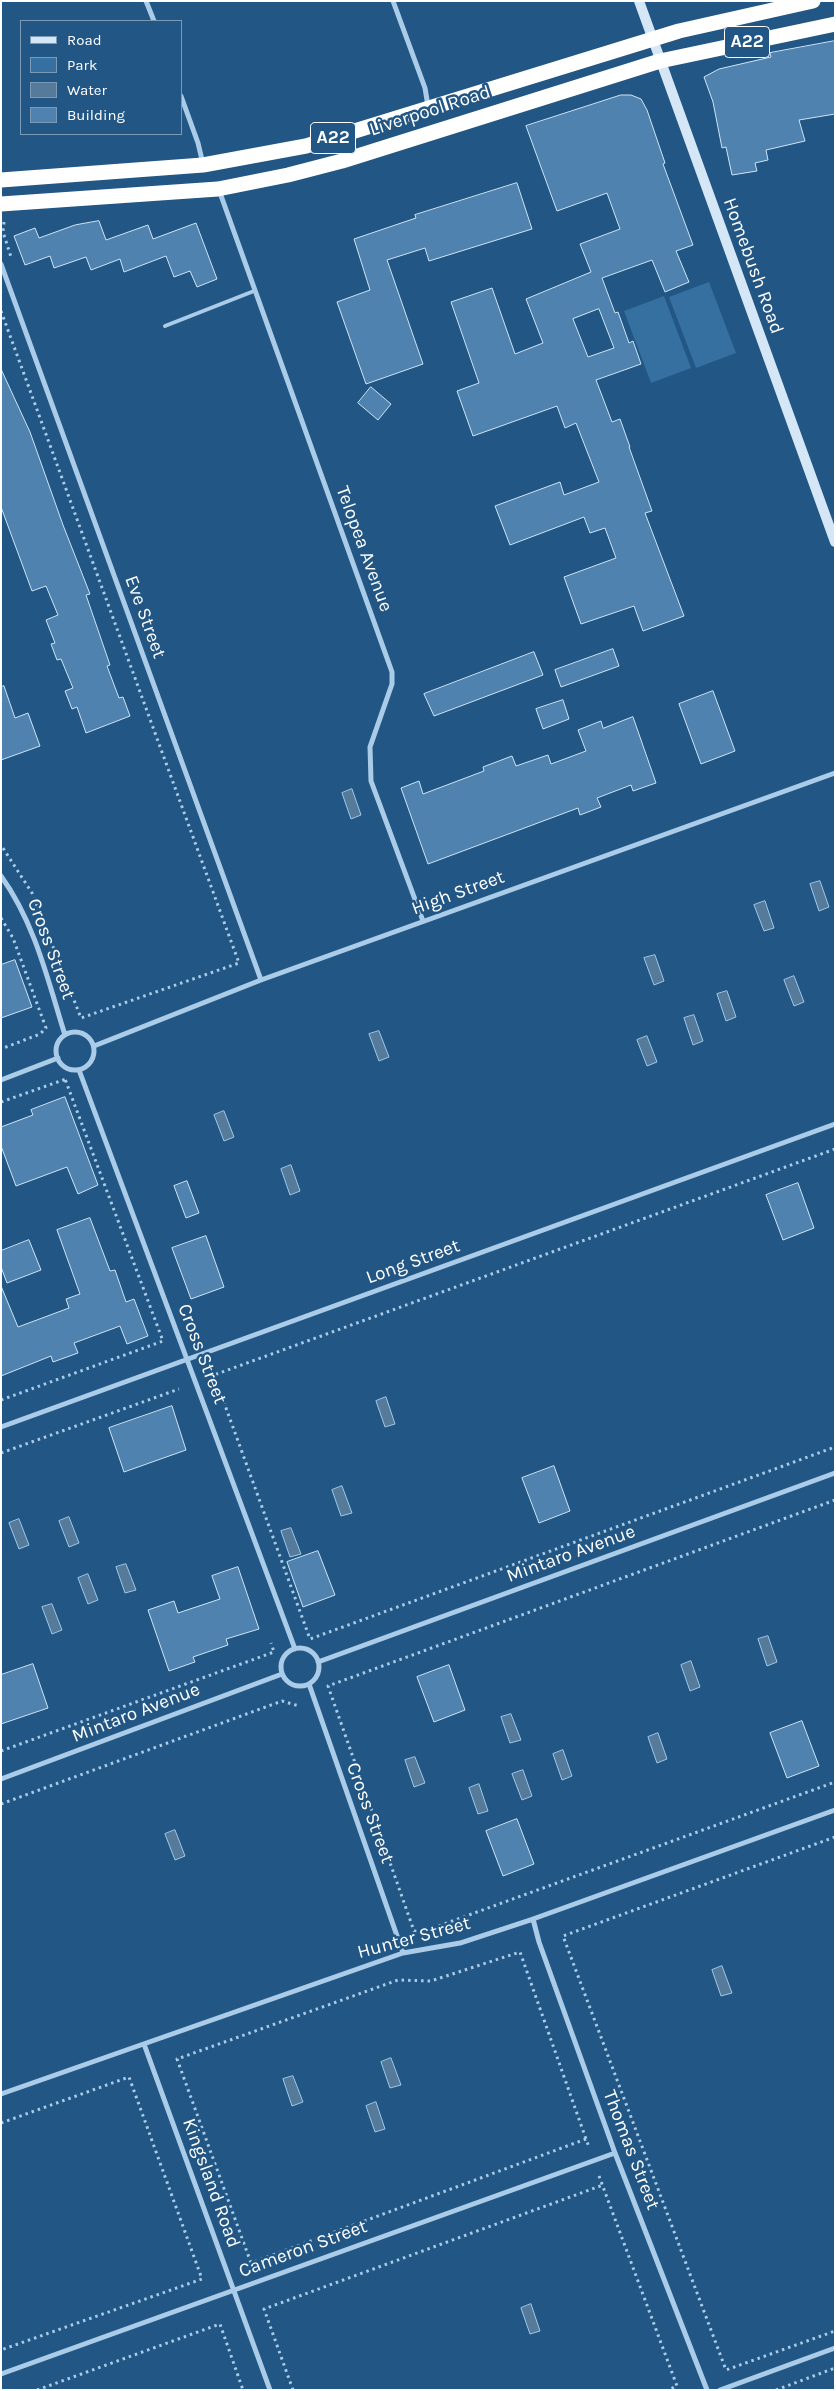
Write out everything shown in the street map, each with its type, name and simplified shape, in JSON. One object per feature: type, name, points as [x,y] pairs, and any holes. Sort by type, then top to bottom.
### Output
[{"type":"highway","name":"Liverpool Road","points":[[1,180],[203,164],[306,146],[653,39],[773,8],[813,1]]},
{"type":"highway","name":"Liverpool Road","points":[[1,204],[218,190],[342,161],[660,61],[835,24]]},
{"type":"main road","name":"Homebush Road","points":[[639,1],[835,542]]},
{"type":"street","points":[[146,1],[154,20]]},
{"type":"street","points":[[393,1],[425,88],[429,109]]},
{"type":"street","points":[[182,99],[198,143],[203,164]]},
{"type":"street","name":"Telopea Avenue","points":[[218,190],[392,672],[392,684],[370,747],[371,781],[423,921]]},
{"type":"street","name":"Eve Street","points":[[1,264],[261,980]]},
{"type":"street","name":"High Street","points":[[94,1046],[261,980],[835,772]]},
{"type":"street","name":"Cross Street","points":[[1,876],[16,897],[30,928],[65,1035]]},
{"type":"street","points":[[71,1033],[84,1034],[94,1046],[93,1059],[79,1070],[66,1068],[58,1058],[57,1045],[65,1035],[71,1033]]},
{"type":"street","points":[[1,1080],[58,1058]]},
{"type":"street","name":"Cross Street","points":[[79,1070],[189,1360],[295,1649]]},
{"type":"street","name":"Long Street","points":[[1,1428],[835,1124]]},
{"type":"street","name":"Mintaro Avenue","points":[[318,1662],[835,1473]]},
{"type":"street","points":[[301,1648],[312,1652],[318,1662],[317,1674],[308,1684],[296,1686],[285,1680],[282,1674],[281,1662],[284,1656],[295,1649],[301,1648]]},
{"type":"street","name":"Mintaro Avenue","points":[[1,1779],[282,1674]]},
{"type":"street","name":"Cross Street","points":[[308,1684],[403,1953]]},
{"type":"street","name":"Hunter Street","points":[[1,2094],[403,1953],[460,1943],[533,1919],[835,1810]]},
{"type":"street","name":"Thomas Street","points":[[533,1919],[539,1942],[616,2153],[707,2390]]},
{"type":"street","name":"Kingsland Road","points":[[144,2044],[270,2390]]},
{"type":"street","name":"Cameron Street","points":[[1,2374],[616,2153]]},
{"type":"street","points":[[720,2390],[835,2348]]},
{"type":"lane","points":[[165,326],[254,291]]},
{"type":"path","points":[[1,311],[239,963],[82,1018],[32,893],[1,845]]},
{"type":"path","points":[[1,918],[13,938],[46,1028],[40,1034],[1,1048]]},
{"type":"path","points":[[1,1102],[66,1079],[163,1341],[1,1400]]},
{"type":"path","points":[[835,1149],[214,1375],[310,1639],[835,1446]]},
{"type":"path","points":[[1,1453],[179,1389]]},
{"type":"path","points":[[835,1500],[328,1686],[414,1931],[422,1932],[835,1782]]},
{"type":"path","points":[[1,1751],[274,1652],[271,1643]]},
{"type":"path","points":[[1,1804],[282,1701],[298,1706]]},
{"type":"path","points":[[835,1837],[563,1936],[726,2370],[835,2330]]},
{"type":"path","points":[[586,2139],[250,2263],[177,2060],[398,1980],[431,1981],[520,1952],[586,2139],[588,2147]]},
{"type":"path","points":[[1,2123],[129,2077],[202,2279],[1,2350]]},
{"type":"path","points":[[599,2176],[678,2386],[668,2390]]},
{"type":"path","points":[[293,2390],[264,2309],[603,2185]]},
{"type":"path","points":[[37,2390],[220,2324],[243,2390]]},
{"type":"path","points":[[776,2390],[835,2368]]},
{"type":"green space","points":[[709,282],[736,353],[696,368],[669,297]]},
{"type":"green space","points":[[664,296],[691,368],[651,383],[624,311]]},
{"type":"water","points":[[352,789],[361,815],[351,819],[342,793]]},
{"type":"water","points":[[820,881],[829,907],[819,911],[810,884]]},
{"type":"water","points":[[765,901],[774,928],[764,931],[754,905]]},
{"type":"water","points":[[655,955],[664,981],[654,985],[644,958]]},
{"type":"water","points":[[794,976],[804,1002],[794,1006],[784,980]]},
{"type":"water","points":[[727,991],[736,1017],[726,1021],[717,994]]},
{"type":"water","points":[[694,1015],[703,1041],[693,1045],[684,1018]]},
{"type":"water","points":[[379,1031],[389,1057],[379,1061],[369,1034]]},
{"type":"water","points":[[647,1036],[657,1062],[647,1066],[637,1040]]},
{"type":"water","points":[[224,1111],[234,1137],[224,1141],[214,1115]]},
{"type":"water","points":[[291,1165],[300,1191],[290,1195],[281,1169]]},
{"type":"water","points":[[386,1397],[395,1424],[385,1427],[376,1401]]},
{"type":"water","points":[[342,1486],[352,1513],[341,1516],[332,1490]]},
{"type":"water","points":[[69,1517],[79,1543],[69,1547],[59,1521]]},
{"type":"water","points":[[19,1519],[29,1545],[19,1549],[9,1523]]},
{"type":"water","points":[[291,1528],[301,1554],[290,1557],[281,1531]]},
{"type":"water","points":[[126,1564],[136,1590],[125,1593],[116,1567]]},
{"type":"water","points":[[88,1574],[98,1600],[88,1604],[78,1578]]},
{"type":"water","points":[[52,1604],[62,1630],[52,1634],[42,1607]]},
{"type":"water","points":[[768,1636],[777,1662],[767,1666],[758,1639]]},
{"type":"water","points":[[691,1661],[700,1687],[690,1691],[681,1665]]},
{"type":"water","points":[[511,1714],[521,1740],[510,1743],[501,1717]]},
{"type":"water","points":[[658,1733],[667,1759],[657,1763],[648,1737]]},
{"type":"water","points":[[563,1750],[572,1776],[562,1780],[553,1754]]},
{"type":"water","points":[[415,1757],[425,1783],[414,1787],[405,1760]]},
{"type":"water","points":[[523,1770],[532,1796],[522,1800],[512,1774]]},
{"type":"water","points":[[479,1784],[488,1811],[478,1814],[469,1788]]},
{"type":"water","points":[[175,1830],[185,1856],[175,1860],[165,1834]]},
{"type":"water","points":[[722,1966],[732,1993],[721,1996],[712,1970]]},
{"type":"water","points":[[391,2058],[401,2085],[390,2088],[381,2062]]},
{"type":"water","points":[[293,2076],[303,2102],[292,2106],[283,2079]]},
{"type":"water","points":[[376,2102],[385,2129],[375,2132],[366,2106]]},
{"type":"water","points":[[531,2304],[540,2331],[530,2334],[521,2308]]},
{"type":"building","points":[[835,41],[835,114],[799,120],[805,141],[766,150],[768,160],[755,163],[757,171],[732,175],[726,147],[722,148],[713,102],[704,77],[719,69],[771,57],[770,53]]},
{"type":"building","points":[[621,95],[631,95],[641,99],[647,110],[665,163],[663,164],[693,245],[676,251],[689,282],[665,292],[652,260],[602,278],[615,313],[618,312],[629,343],[633,341],[641,364],[596,380],[612,422],[620,419],[652,511],[645,513],[684,616],[643,631],[634,606],[581,624],[564,577],[616,558],[605,528],[590,533],[584,517],[510,545],[495,506],[560,482],[564,495],[599,482],[576,423],[565,428],[557,406],[473,436],[457,391],[479,383],[451,302],[492,288],[515,354],[543,343],[526,299],[591,272],[580,244],[620,229],[607,193],[557,211],[526,126]],"holes":[[[599,309],[614,348],[588,357],[573,319]]]},
{"type":"building","points":[[517,183],[532,229],[429,261],[425,248],[387,260],[423,364],[366,384],[337,302],[370,290],[354,239],[416,218],[415,215]]},
{"type":"building","points":[[99,221],[106,240],[148,225],[153,239],[196,223],[217,279],[197,287],[190,271],[174,277],[166,256],[124,272],[120,259],[91,270],[86,257],[54,268],[50,256],[25,265],[14,236],[35,228],[39,238],[75,225]]},
{"type":"building","points":[[1,369],[30,432],[90,594],[86,595],[110,665],[107,666],[119,698],[123,697],[130,716],[86,733],[77,707],[72,709],[65,691],[73,688],[61,659],[57,660],[51,644],[55,643],[46,620],[58,615],[46,586],[32,591],[1,507]]},
{"type":"building","points":[[371,387],[391,404],[378,420],[358,403]]},
{"type":"building","points":[[613,649],[619,666],[561,687],[555,670]]},
{"type":"building","points":[[534,652],[543,675],[434,716],[424,694]]},
{"type":"building","points":[[4,686],[15,718],[28,713],[40,746],[1,760],[1,687]]},
{"type":"building","points":[[713,691],[735,751],[701,764],[679,704]]},
{"type":"building","points":[[563,700],[569,719],[543,729],[536,709]]},
{"type":"building","points":[[633,717],[656,783],[633,791],[631,785],[597,798],[601,807],[580,815],[578,808],[428,864],[401,788],[419,781],[423,794],[484,771],[483,767],[512,756],[516,766],[548,755],[551,764],[586,751],[578,730],[601,721],[603,728]]},
{"type":"building","points":[[15,960],[32,1007],[1,1018],[1,965]]},
{"type":"building","points":[[65,1097],[98,1185],[78,1194],[67,1167],[16,1186],[1,1146],[1,1127],[33,1115],[31,1110]]},
{"type":"building","points":[[187,1181],[199,1213],[186,1218],[174,1186]]},
{"type":"building","points":[[798,1183],[814,1228],[783,1240],[766,1195]]},
{"type":"building","points":[[90,1218],[110,1271],[115,1270],[126,1302],[134,1299],[148,1336],[127,1344],[120,1326],[74,1343],[78,1353],[53,1362],[51,1356],[1,1376],[1,1286],[18,1327],[69,1308],[66,1299],[80,1294],[57,1230]]},
{"type":"building","points":[[206,1236],[224,1287],[191,1299],[172,1248]]},
{"type":"building","points":[[29,1240],[41,1270],[7,1283],[1,1267],[1,1251]]},
{"type":"building","points":[[172,1406],[186,1450],[124,1472],[109,1428]]},
{"type":"building","points":[[554,1466],[570,1511],[539,1523],[522,1478]]},
{"type":"building","points":[[318,1551],[335,1595],[303,1607],[287,1562]]},
{"type":"building","points":[[238,1567],[259,1629],[226,1639],[228,1645],[193,1657],[195,1662],[169,1671],[148,1610],[174,1601],[178,1613],[220,1599],[212,1576]]},
{"type":"building","points":[[33,1664],[48,1708],[1,1724],[1,1675]]},
{"type":"building","points":[[449,1665],[465,1710],[434,1722],[417,1677]]},
{"type":"building","points":[[802,1721],[819,1766],[787,1778],[770,1733]]},
{"type":"building","points":[[517,1819],[534,1864],[503,1876],[486,1831]]}]
